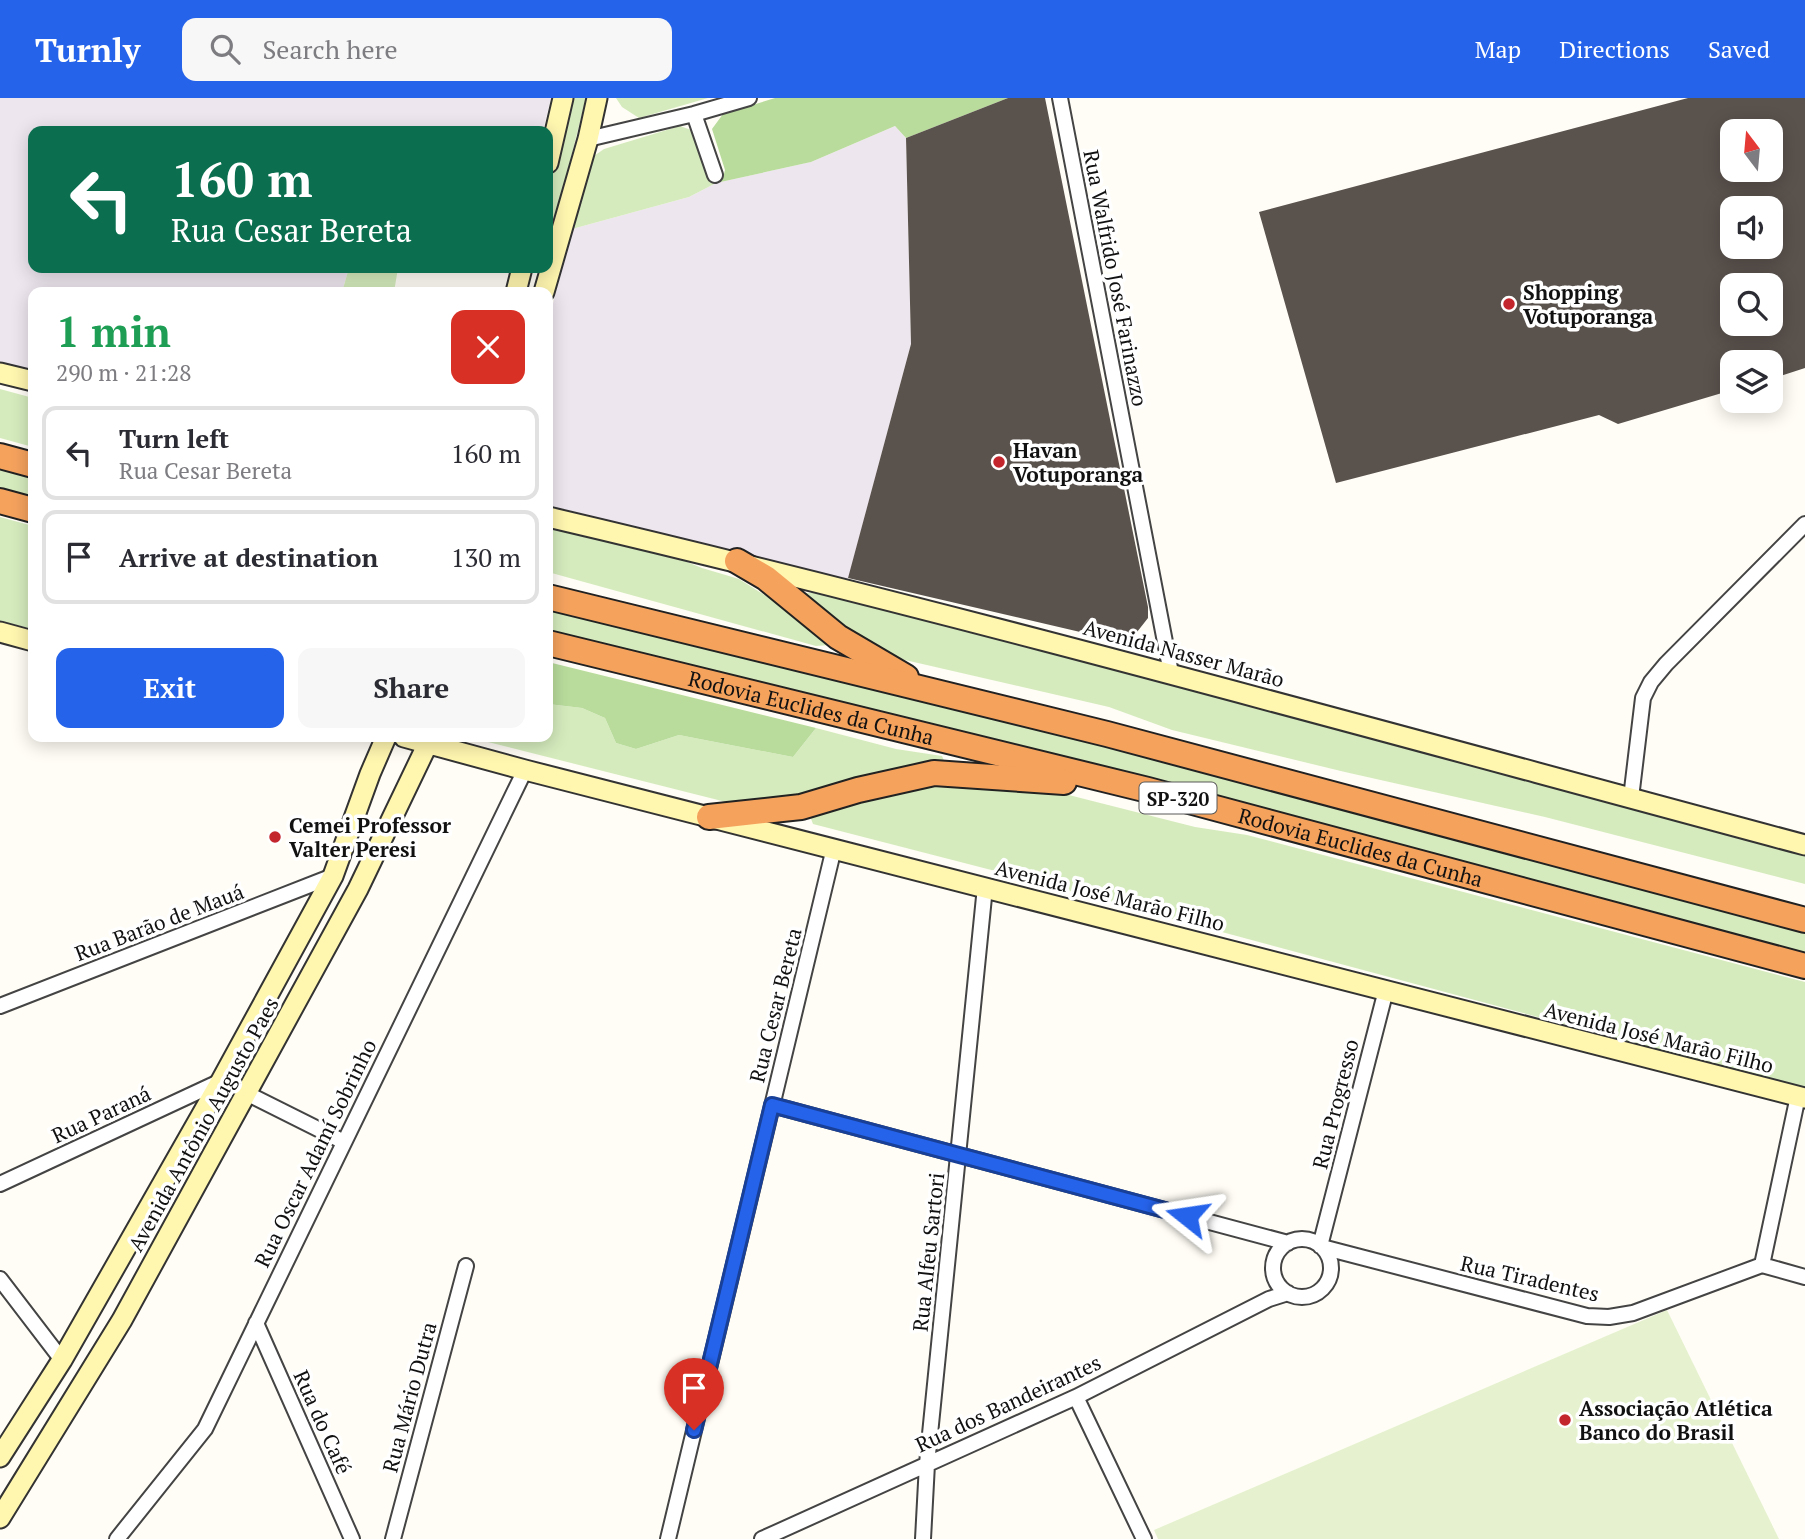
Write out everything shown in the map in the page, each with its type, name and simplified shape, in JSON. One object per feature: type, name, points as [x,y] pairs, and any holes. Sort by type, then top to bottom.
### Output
[{"type":"highway","points":[[0,456],[28,464]]},
{"type":"highway","points":[[0,501],[28,509]]},
{"type":"highway","points":[[737,561],[766,578],[838,637],[931,691]]},
{"type":"highway","name":"Rodovia Euclides da Cunha","points":[[553,598],[1121,737],[1805,920]]},
{"type":"highway","name":"Rodovia Euclides da Cunha","points":[[553,644],[1148,790],[1805,965]]},
{"type":"highway","points":[[709,817],[801,807],[859,790],[934,773],[1148,790]]},
{"type":"main road","points":[[553,143],[564,98]]},
{"type":"main road","points":[[553,242],[588,139],[597,98]]},
{"type":"main road","points":[[0,373],[28,380]]},
{"type":"main road","name":"Avenida Nasser Marão","points":[[553,518],[737,561],[1171,673],[1805,845]]},
{"type":"main road","points":[[0,632],[28,640]]},
{"type":"main road","name":"Avenida Antônio Augusto Paes","points":[[0,1457],[62,1360],[333,876],[384,742]]},
{"type":"main road","name":"Avenida Antônio Augusto Paes","points":[[0,1518],[7,1493],[88,1376],[122,1320],[358,889],[429,742]]},
{"type":"main road","name":"Avenida José Marão Filho","points":[[439,742],[525,770],[1802,1097]]},
{"type":"main road","points":[[333,876],[358,889]]},
{"type":"main road","points":[[220,1081],[246,1093]]},
{"type":"main road","points":[[62,1360],[88,1376]]},
{"type":"street","points":[[588,139],[749,98]]},
{"type":"street","name":"Rua Walfrido José Farinazzo","points":[[1060,98],[1171,673]]},
{"type":"street","points":[[694,114],[716,175]]},
{"type":"street","points":[[1631,798],[1643,698],[1651,682],[1805,524]]},
{"type":"street","name":"Rua Oscar Adamí Sobrinho","points":[[117,1539],[205,1430],[525,770]]},
{"type":"street","name":"Rua Cesar Bereta","points":[[667,1539],[834,848]]},
{"type":"street","name":"Rua Barão de Mauá","points":[[0,1006],[333,876]]},
{"type":"street","name":"Rua Alfeu Sartori","points":[[923,1539],[928,1464],[985,887]]},
{"type":"street","name":"Rua Progresso","points":[[1317,1244],[1325,1229],[1386,990]]},
{"type":"street","name":"Rua Paraná","points":[[0,1184],[220,1081]]},
{"type":"street","points":[[246,1093],[344,1142]]},
{"type":"street","points":[[1802,1097],[1762,1265],[1805,1278]]},
{"type":"street","points":[[772,1105],[1288,1243],[1317,1244],[1327,1254],[1331,1270],[1325,1285],[1319,1291],[1304,1297],[1288,1293],[1278,1284],[1273,1272],[1275,1258],[1288,1243]]},
{"type":"street","name":"Rua Tiradentes","points":[[1317,1244],[1587,1316],[1609,1317],[1633,1312],[1762,1265]]},
{"type":"street","name":"Rua Mário Dutra","points":[[393,1539],[466,1266]]},
{"type":"street","points":[[1269,1299],[1275,1278]]},
{"type":"street","points":[[0,1279],[62,1360]]},
{"type":"street","name":"Rua dos Bandeirantes","points":[[762,1539],[1076,1397],[1269,1299],[1288,1293]]},
{"type":"street","name":"Rua do Café","points":[[256,1323],[352,1539]]},
{"type":"street","points":[[1076,1397],[1144,1539]]},
{"type":"shaded area","points":[[0,98],[551,98],[544,126],[28,126],[28,273],[348,273],[343,287],[28,287],[28,372],[0,364]]},
{"type":"shaded area","points":[[895,126],[906,138],[911,344],[848,579],[553,506],[553,303],[572,229],[689,197],[716,183],[811,162]]},
{"type":"green space","points":[[570,98],[586,98],[553,229],[553,167]]},
{"type":"green space","points":[[616,98],[708,98],[639,118],[622,107]]},
{"type":"green space","points":[[775,98],[1008,98],[906,138],[895,126],[811,162],[716,183],[723,178],[725,170],[712,129],[723,114]]},
{"type":"green space","points":[[680,126],[694,131],[716,183],[689,197],[572,229],[591,158],[604,149]]},
{"type":"green space","points":[[348,273],[397,273],[395,287],[343,287]]},
{"type":"green space","points":[[0,389],[28,397],[28,446],[0,438]]},
{"type":"green space","points":[[0,466],[28,474],[28,497],[0,490]]},
{"type":"green space","points":[[0,517],[28,525],[28,628],[0,621]]},
{"type":"green space","points":[[553,529],[667,554],[739,579],[798,616],[829,645],[816,646],[553,573]]},
{"type":"green space","points":[[799,593],[814,593],[889,608],[1805,851],[1805,884],[1545,817],[1172,730],[1109,707],[905,660],[842,634]]},
{"type":"green space","points":[[553,610],[931,699],[1805,927],[1805,956],[553,634]]},
{"type":"green space","points":[[553,663],[816,728],[793,757],[679,735],[636,749],[616,743],[605,718],[582,708],[553,705]]},
{"type":"green space","points":[[553,705],[582,708],[605,718],[616,743],[636,749],[679,735],[793,757],[816,728],[896,749],[942,756],[945,763],[809,795],[754,802],[726,802],[488,742],[553,742]]},
{"type":"green space","points":[[937,779],[1049,790],[1195,827],[1247,835],[1805,982],[1805,1089],[813,824],[810,816]]},
{"type":"green space","name":"Associação Atlética Banco do Brasil","points":[[1667,1310],[1779,1539],[1158,1539],[1154,1530]]},
{"type":"building","name":"Havan Votuporanga","points":[[1008,98],[1045,98],[1148,607],[1148,618],[1137,632],[1123,642],[848,578],[911,344],[906,138]]},
{"type":"building","name":"Shopping Votuporanga","points":[[1688,98],[1805,98],[1805,368],[1783,375],[1783,350],[1720,350],[1720,394],[1618,424],[1599,415],[1336,483],[1259,212]]},
{"type":"place","name":"Shopping Votuporanga","points":[[1509,304]]},
{"type":"place","name":"Havan Votuporanga","points":[[999,462]]},
{"type":"place","name":"Cemei Professor Valter Peresi","points":[[275,837]]},
{"type":"place","name":"Associação Atlética Banco do Brasil","points":[[1565,1420]]},
{"type":"route","points":[[694,1430],[772,1105],[1187,1216]]}]
